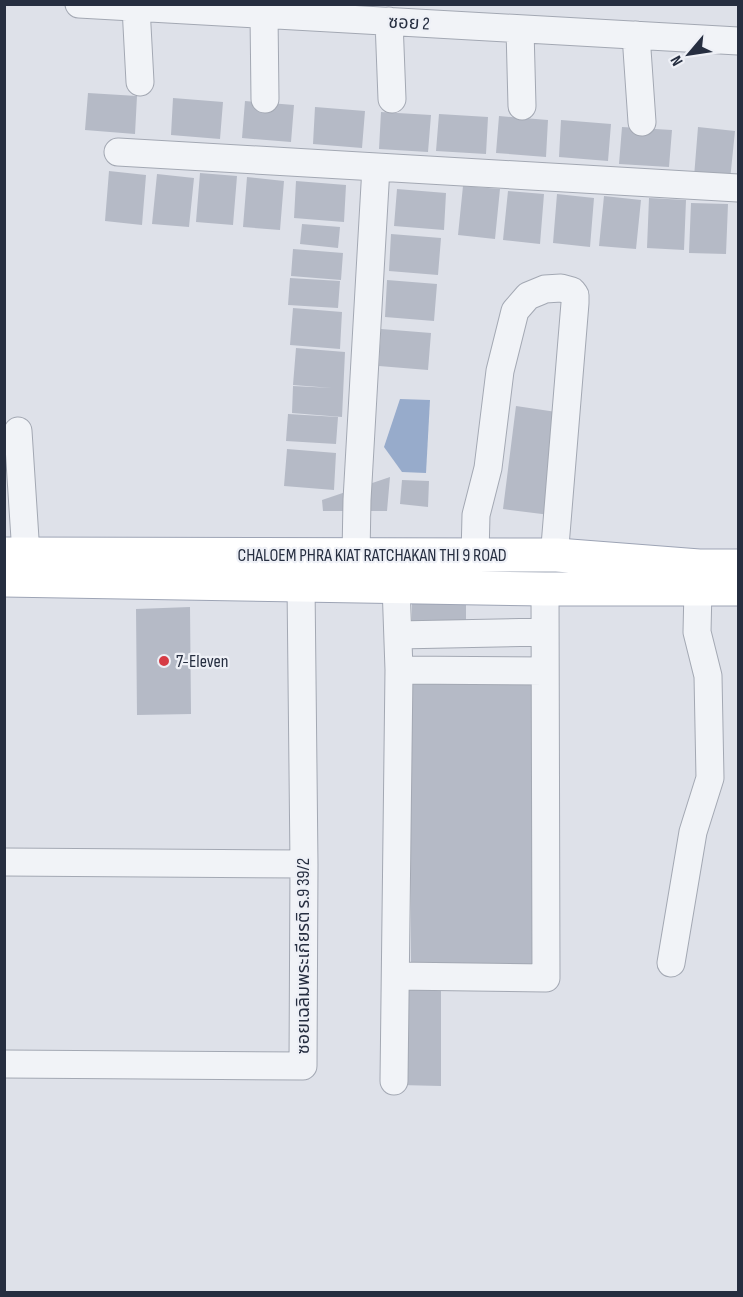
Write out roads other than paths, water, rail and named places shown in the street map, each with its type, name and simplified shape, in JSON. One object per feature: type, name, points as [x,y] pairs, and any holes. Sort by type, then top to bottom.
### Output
[{"type":"main road","name":"CHALOEM PHRA KIAT RATCHAKAN THI 9 ROAD","points":[[16,554],[557,555],[699,566],[738,566]]},
{"type":"main road","name":"CHALOEM PHRA KIAT RATCHAKAN THI 9 ROAD","points":[[4,580],[545,589],[738,589]]},
{"type":"street","name":"ซอย 2","points":[[79,4],[738,40]]},
{"type":"street","points":[[136,7],[140,82]]},
{"type":"street","points":[[264,15],[265,99]]},
{"type":"street","points":[[389,21],[392,99]]},
{"type":"street","points":[[520,29],[522,106]]},
{"type":"street","points":[[636,35],[642,122]]},
{"type":"street","points":[[118,152],[738,188]]},
{"type":"street","points":[[356,555],[357,500],[376,167]]},
{"type":"street","points":[[476,555],[476,515],[488,468],[500,371],[515,311],[528,296],[545,289],[561,288],[572,291],[576,303],[555,546]]},
{"type":"street","points":[[16,554],[25,539],[18,431]]},
{"type":"street","name":"ซอยเฉลิมพระเกียรติ ร.9 39/2","points":[[4,1064],[303,1066],[304,864],[301,584]]},
{"type":"street","points":[[394,1081],[399,670],[396,585]]},
{"type":"street","points":[[396,976],[546,978],[545,589]]},
{"type":"street","points":[[671,963],[693,832],[710,778],[708,676],[697,632],[698,589]]},
{"type":"street","points":[[398,635],[544,632]]},
{"type":"street","points":[[399,670],[544,671]]},
{"type":"street","points":[[4,862],[304,864]]},
{"type":"water","points":[[400,399],[430,400],[426,473],[402,472],[384,447]]},
{"type":"place","name":"7-Eleven","points":[[164,661]]}]
